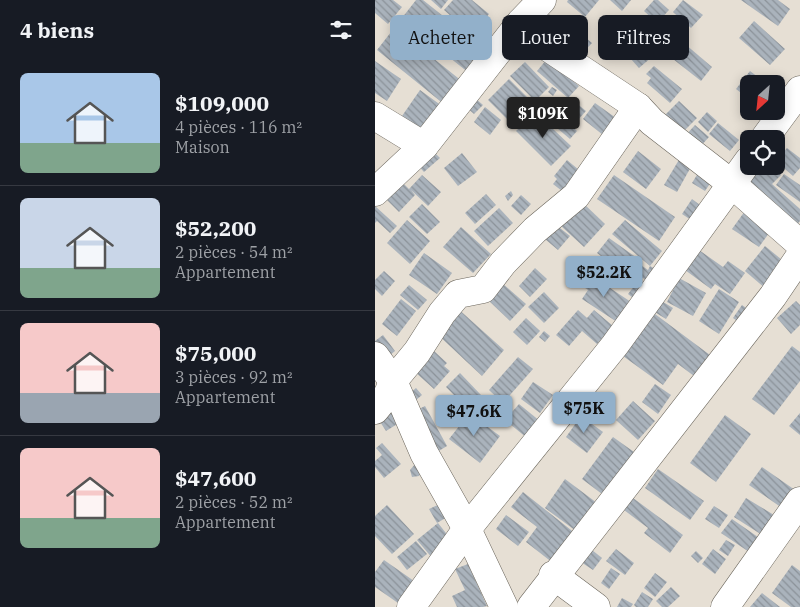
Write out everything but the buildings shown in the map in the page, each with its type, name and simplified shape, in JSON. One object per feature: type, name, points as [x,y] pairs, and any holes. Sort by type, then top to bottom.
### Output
[{"type":"street","points":[[528,15],[542,0]]},
{"type":"street","points":[[375,192],[424,146],[502,46]]},
{"type":"street","points":[[567,60],[638,107],[652,122],[732,184],[800,244]]},
{"type":"street","points":[[771,130],[800,90]]},
{"type":"street","points":[[375,410],[388,394],[393,381],[417,352],[442,313],[458,294],[483,290],[503,263],[535,230],[575,196],[638,107]]},
{"type":"street","points":[[375,116],[424,146]]},
{"type":"street","points":[[411,607],[467,529],[615,345],[740,173]]},
{"type":"street","points":[[531,607],[553,576],[773,296],[800,256]]},
{"type":"street","points":[[375,356],[393,381],[424,453],[467,529],[504,607]]},
{"type":"street","points":[[725,607],[800,501]]},
{"type":"street","points":[[553,576],[596,607]]}]
